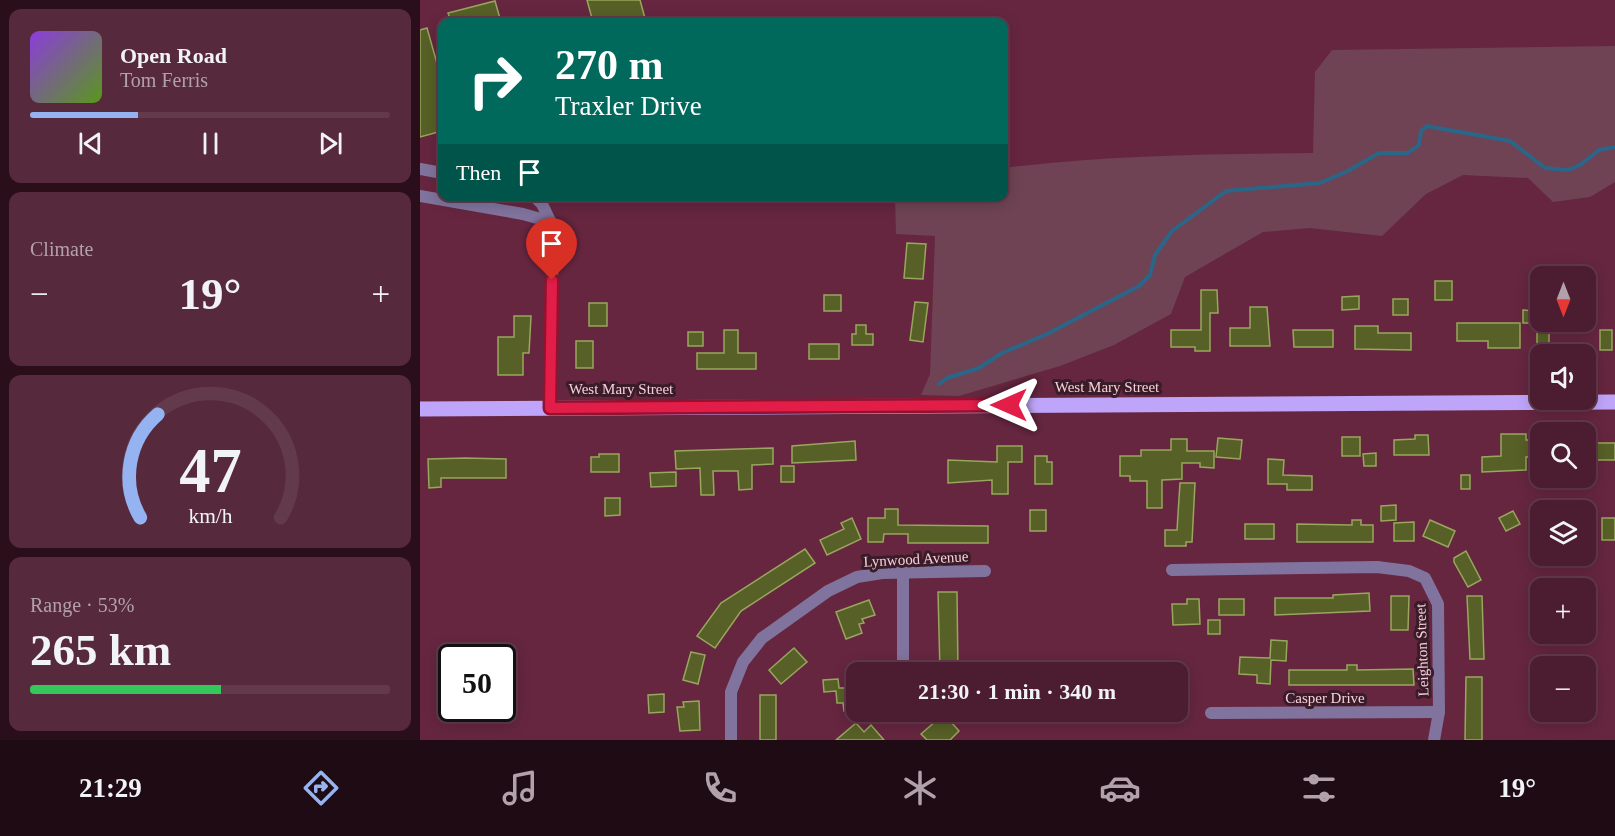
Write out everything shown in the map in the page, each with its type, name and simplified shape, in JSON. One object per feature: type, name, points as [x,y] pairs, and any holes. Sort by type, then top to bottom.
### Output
[{"type":"main road","name":"West Mary Street","points":[[420,409],[1615,402]]},
{"type":"street","points":[[420,169],[438,172]]},
{"type":"street","points":[[420,196],[438,199]]},
{"type":"street","points":[[449,201],[523,214],[552,225]]},
{"type":"street","points":[[537,201],[552,225],[550,408]]},
{"type":"street","name":"Leighton Street","points":[[1172,570],[1357,567],[1409,570],[1425,578],[1438,604],[1439,712],[1434,740]]},
{"type":"street","name":"Lynwood Avenue","points":[[730,740],[730,692],[743,662],[762,638],[828,591],[857,577],[903,573],[985,571]]},
{"type":"street","points":[[903,573],[903,662]]},
{"type":"street","name":"Casper Drive","points":[[1210,713],[1439,712]]},
{"type":"shaded area","points":[[1615,46],[1615,182],[1590,197],[1553,202],[1528,178],[1463,175],[1426,194],[1382,236],[1310,228],[1263,232],[1185,277],[1171,314],[1114,345],[1060,366],[959,396],[921,395],[930,374],[935,236],[896,234],[895,201],[1008,201],[1008,168],[1081,160],[1158,156],[1313,153],[1315,72],[1332,50]]},
{"type":"building","points":[[587,0],[640,0],[645,18],[592,18]]},
{"type":"building","points":[[495,1],[500,18],[450,18],[448,13]]},
{"type":"building","points":[[427,28],[438,67],[438,132],[420,137],[420,30]]},
{"type":"building","points":[[907,243],[926,244],[923,279],[904,278]]},
{"type":"building","points":[[1435,281],[1452,281],[1452,300],[1435,300]]},
{"type":"building","points":[[1201,290],[1217,290],[1218,313],[1210,313],[1210,351],[1195,351],[1195,347],[1171,347],[1171,330],[1201,330]]},
{"type":"building","points":[[824,295],[841,295],[841,311],[824,311]]},
{"type":"building","points":[[1359,296],[1359,309],[1342,310],[1342,297]]},
{"type":"building","points":[[1393,299],[1408,299],[1408,315],[1393,315]]},
{"type":"building","points":[[915,302],[928,303],[923,342],[910,340]]},
{"type":"building","points":[[589,303],[607,303],[607,326],[589,326]]},
{"type":"building","points":[[1250,307],[1267,307],[1270,346],[1230,346],[1230,328],[1250,328]]},
{"type":"building","points":[[1523,310],[1530,311],[1530,323],[1523,323]]},
{"type":"building","points":[[514,316],[531,316],[529,353],[523,353],[523,375],[498,375],[498,337],[514,337]]},
{"type":"building","points":[[1457,323],[1520,323],[1520,348],[1488,348],[1488,341],[1457,341]]},
{"type":"building","points":[[856,325],[866,325],[866,334],[873,334],[873,345],[852,345],[852,334],[856,334]]},
{"type":"building","points":[[1355,326],[1378,326],[1378,333],[1411,333],[1411,350],[1355,349]]},
{"type":"building","points":[[724,330],[738,330],[738,353],[756,353],[756,369],[697,369],[697,353],[724,353]]},
{"type":"building","points":[[1293,330],[1333,330],[1333,347],[1294,347]]},
{"type":"building","points":[[1600,330],[1612,330],[1612,350],[1600,350]]},
{"type":"building","points":[[688,332],[703,332],[703,346],[688,346]]},
{"type":"building","points":[[1537,332],[1549,332],[1549,344],[1537,344]]},
{"type":"building","points":[[576,341],[593,341],[593,368],[576,368]]},
{"type":"building","points":[[809,344],[839,344],[839,359],[809,359]]},
{"type":"building","points":[[1501,434],[1526,434],[1526,440],[1530,440],[1530,457],[1526,457],[1526,470],[1482,472],[1482,457],[1501,456]]},
{"type":"building","points":[[1415,435],[1428,435],[1429,455],[1394,455],[1394,440],[1415,439]]},
{"type":"building","points":[[1342,437],[1360,437],[1360,456],[1342,456]]},
{"type":"building","points":[[1218,438],[1242,440],[1240,459],[1216,457]]},
{"type":"building","points":[[1171,439],[1187,439],[1187,451],[1214,451],[1214,468],[1200,467],[1200,463],[1182,463],[1182,479],[1162,480],[1162,508],[1147,508],[1147,481],[1130,481],[1130,476],[1120,476],[1120,456],[1141,456],[1141,450],[1171,450]]},
{"type":"building","points":[[855,441],[856,460],[792,463],[792,446]]},
{"type":"building","points":[[1597,443],[1615,443],[1615,460],[1597,460]]},
{"type":"building","points":[[997,446],[1022,446],[1022,462],[1008,462],[1008,494],[992,494],[992,480],[948,483],[948,460],[997,462]]},
{"type":"building","points":[[773,448],[773,464],[752,465],[752,489],[739,490],[738,471],[713,471],[714,495],[701,495],[700,468],[676,469],[675,451]]},
{"type":"building","points":[[1376,453],[1376,466],[1364,466],[1363,454]]},
{"type":"building","points":[[599,454],[619,454],[619,472],[591,472],[591,457],[599,457]]},
{"type":"building","points":[[1035,456],[1047,456],[1047,462],[1052,462],[1052,484],[1035,484]]},
{"type":"building","points":[[428,459],[506,459],[506,478],[441,478],[441,487],[429,488]]},
{"type":"building","points":[[1268,459],[1284,460],[1283,475],[1312,476],[1312,490],[1287,490],[1287,484],[1268,484]]},
{"type":"building","points":[[781,466],[794,466],[794,482],[781,482]]},
{"type":"building","points":[[676,472],[676,486],[651,487],[650,473]]},
{"type":"building","points":[[1461,475],[1470,475],[1470,489],[1461,489]]},
{"type":"building","points":[[1180,483],[1195,483],[1192,542],[1186,542],[1186,546],[1165,546],[1165,530],[1177,530]]},
{"type":"building","points":[[605,498],[620,498],[620,515],[605,516]]},
{"type":"building","points":[[1396,505],[1396,520],[1381,521],[1381,506]]},
{"type":"building","points":[[885,509],[898,509],[898,525],[988,526],[988,543],[908,543],[908,534],[884,534],[883,542],[868,542],[868,518],[885,518]]},
{"type":"building","points":[[1030,510],[1046,510],[1046,531],[1030,531]]},
{"type":"building","points":[[1513,511],[1520,524],[1506,531],[1499,518]]},
{"type":"building","points":[[852,518],[861,539],[827,555],[820,540],[844,529],[841,523]]},
{"type":"building","points":[[1602,518],[1615,518],[1615,540],[1602,540]]},
{"type":"building","points":[[1352,520],[1361,520],[1361,525],[1373,525],[1373,542],[1297,542],[1297,524],[1352,525]]},
{"type":"building","points":[[1430,520],[1455,531],[1448,547],[1423,536]]},
{"type":"building","points":[[1414,522],[1414,541],[1394,541],[1394,523]]},
{"type":"building","points":[[1245,524],[1274,524],[1274,539],[1245,539]]},
{"type":"building","points":[[805,549],[815,563],[741,611],[715,648],[697,636],[721,603]]},
{"type":"building","points":[[1466,551],[1481,580],[1468,587],[1454,562],[1454,558]]},
{"type":"building","points":[[938,592],[957,592],[958,662],[940,662]]},
{"type":"building","points":[[1369,593],[1370,611],[1275,615],[1275,598],[1333,598],[1333,595]]},
{"type":"building","points":[[1391,596],[1409,596],[1408,630],[1391,630]]},
{"type":"building","points":[[1467,596],[1482,596],[1484,659],[1470,659]]},
{"type":"building","points":[[1187,599],[1199,599],[1200,624],[1173,625],[1172,604],[1187,604]]},
{"type":"building","points":[[1219,599],[1244,599],[1244,615],[1219,615]]},
{"type":"building","points":[[869,600],[875,615],[862,619],[864,623],[859,624],[862,633],[846,639],[836,612]]},
{"type":"building","points":[[1208,620],[1220,620],[1220,634],[1208,634]]},
{"type":"building","points":[[1271,640],[1287,641],[1286,661],[1271,660],[1270,684],[1257,683],[1257,675],[1239,674],[1240,657],[1270,658]]},
{"type":"building","points":[[794,648],[807,662],[781,684],[769,670]]},
{"type":"building","points":[[691,652],[705,655],[698,684],[683,680]]},
{"type":"building","points":[[1347,665],[1357,665],[1357,670],[1413,669],[1414,685],[1289,685],[1289,670],[1347,670]]},
{"type":"building","points":[[1466,677],[1482,677],[1482,740],[1465,740]]},
{"type":"building","points":[[838,679],[839,688],[846,688],[846,711],[844,711],[843,703],[837,703],[836,691],[824,692],[823,680]]},
{"type":"building","points":[[664,694],[664,712],[649,713],[648,695]]},
{"type":"building","points":[[760,695],[776,695],[776,740],[760,740]]},
{"type":"building","points":[[699,701],[700,730],[680,731],[677,707],[684,707],[683,702]]},
{"type":"building","points":[[935,722],[951,722],[959,731],[950,740],[927,740],[921,734]]},
{"type":"building","points":[[856,723],[864,732],[871,725],[884,740],[836,740]]},
{"type":"waterway","points":[[939,384],[947,378],[979,368],[1002,353],[1047,334],[1139,286],[1150,275],[1155,255],[1172,231],[1226,191],[1320,183],[1346,172],[1379,153],[1408,153],[1419,145],[1421,131],[1427,126],[1510,141],[1545,168],[1568,170],[1580,165],[1599,150],[1615,147]]},
{"type":"route","points":[[552,280],[550,408],[1009,405]]}]
